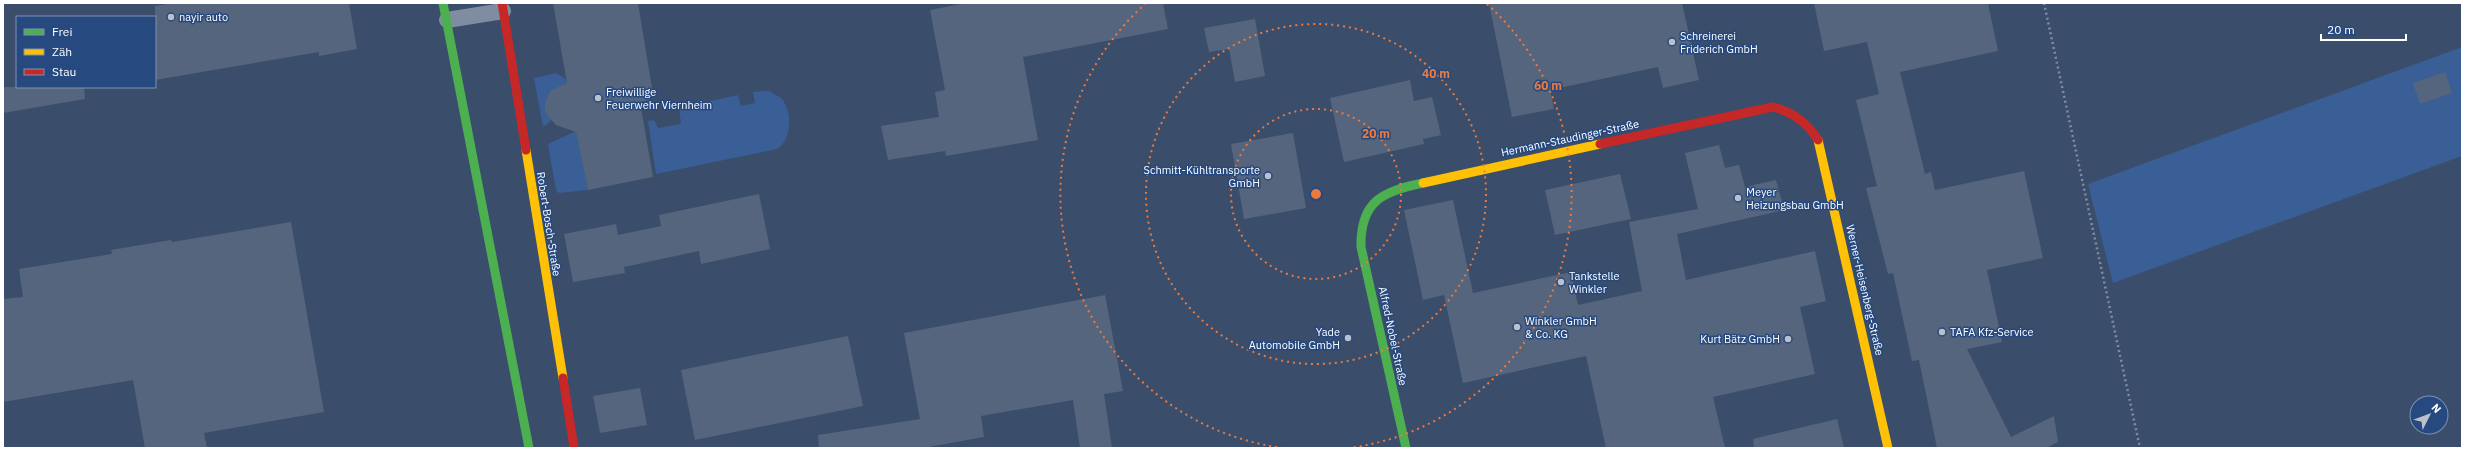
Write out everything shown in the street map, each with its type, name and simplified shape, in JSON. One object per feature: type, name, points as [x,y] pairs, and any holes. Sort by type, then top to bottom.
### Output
[{"type":"street","points":[[444,3],[529,448]]},
{"type":"street","name":"Robert-Bosch-Straße","points":[[502,7],[574,448]]},
{"type":"street","name":"Hermann-Staudinger-Straße","points":[[1360,228],[1368,210],[1380,197],[1394,189],[1773,107],[1788,110],[1802,118]]},
{"type":"street","name":"Werner-Heisenberg-Straße","points":[[1802,118],[1812,129],[1820,143],[1888,448]]},
{"type":"street","name":"Alfred-Nobel-Straße","points":[[1360,228],[1361,247],[1406,448]]},
{"type":"lane","points":[[447,20],[502,7]]},
{"type":"path","points":[[2044,3],[2140,448]]},
{"type":"shaded area","points":[[2462,47],[2462,156],[2113,283],[2088,184]]},
{"type":"shaded area","points":[[556,73],[566,79],[569,92],[550,91],[545,103],[551,121],[543,127],[534,78]]},
{"type":"shaded area","points":[[770,91],[781,98],[788,110],[789,117],[786,139],[777,149],[656,174],[648,121],[654,120],[658,128],[681,124],[679,108],[738,95],[741,106],[755,103],[753,92]]},
{"type":"shaded area","points":[[576,131],[588,190],[559,193],[556,190],[548,144]]},
{"type":"building","points":[[173,3],[349,3],[357,49],[319,56],[319,52],[156,80],[155,6]]},
{"type":"building","name":"Freiwillige Feuerwehr Viernheim","points":[[553,3],[638,3],[653,94],[649,94],[650,100],[640,102],[653,177],[588,190],[576,132],[556,125],[547,115],[545,109],[545,103],[550,91],[567,83]]},
{"type":"building","points":[[966,3],[1163,3],[1168,29],[1023,57],[1038,140],[946,156],[945,151],[888,160],[881,126],[939,117],[935,92],[945,90],[930,10]]},
{"type":"building","points":[[1489,3],[1682,3],[1699,80],[1663,88],[1658,67],[1550,90],[1554,109],[1512,117]]},
{"type":"building","points":[[1814,3],[1988,3],[1998,51],[1900,72],[1925,174],[1931,172],[1935,190],[2024,171],[2043,258],[1987,270],[2002,342],[1967,349],[2011,437],[2054,416],[2058,442],[2046,448],[1937,448],[1919,360],[1912,361],[1893,273],[1888,274],[1866,188],[1877,186],[1856,100],[1879,94],[1867,42],[1824,51]]},
{"type":"building","points":[[1255,19],[1265,76],[1235,82],[1229,49],[1209,52],[1204,28]]},
{"type":"building","points":[[2445,72],[2452,93],[2420,104],[2413,83]]},
{"type":"building","points":[[1410,80],[1414,101],[1432,97],[1441,135],[1423,139],[1424,144],[1344,162],[1330,98]]},
{"type":"building","points":[[3,87],[84,88],[85,99],[3,113]]},
{"type":"building","name":"Schmitt-Kühltransporte GmbH","points":[[1293,133],[1306,208],[1244,219],[1231,144]]},
{"type":"building","points":[[1719,145],[1725,168],[1739,165],[1745,187],[1776,180],[1784,210],[1677,234],[1686,280],[1815,251],[1826,301],[1800,307],[1815,374],[1713,397],[1725,448],[1606,448],[1586,356],[1463,383],[1444,295],[1423,300],[1404,210],[1453,200],[1473,293],[1571,272],[1578,305],[1642,291],[1629,222],[1698,209],[1685,153]]},
{"type":"building","points":[[1620,174],[1631,219],[1555,235],[1545,190]]},
{"type":"building","points":[[759,194],[770,249],[701,264],[699,251],[624,267],[625,273],[573,282],[564,234],[616,224],[618,235],[661,226],[659,215]]},
{"type":"building","points":[[291,222],[324,412],[204,433],[207,448],[145,448],[133,380],[3,402],[3,299],[23,297],[19,269],[112,254],[111,250],[171,240],[172,242]]},
{"type":"building","points":[[1105,295],[1123,391],[1104,394],[1112,448],[1080,448],[1073,400],[981,416],[984,437],[923,448],[819,448],[818,435],[920,419],[904,333]]},
{"type":"building","points":[[848,336],[863,406],[695,440],[681,370]]},
{"type":"building","points":[[640,388],[647,425],[600,433],[593,396]]},
{"type":"building","points":[[1837,419],[1844,448],[1754,448],[1753,439]]},
{"type":"traffic: fast","points":[[443,3],[529,448]]},
{"type":"traffic: fast","points":[[1406,448],[1361,247],[1362,231],[1365,219],[1370,209],[1377,201],[1396,190],[1423,183]]},
{"type":"traffic: slow","points":[[1818,140],[1888,448]]},
{"type":"traffic: slow","points":[[1423,183],[1600,144]]},
{"type":"traffic: slow","points":[[526,150],[563,378]]},
{"type":"traffic: jam","points":[[502,3],[526,150]]},
{"type":"traffic: jam","points":[[1600,144],[1773,107],[1787,112],[1799,119],[1809,128],[1818,140]]},
{"type":"traffic: jam","points":[[563,378],[574,448]]},
{"type":"place","name":"nayir auto","points":[[171,17]]},
{"type":"place","name":"Schreinerei Friderich GmbH","points":[[1672,42]]},
{"type":"place","name":"Freiwillige Feuerwehr Viernheim","points":[[598,98]]},
{"type":"place","name":"Schmitt-Kühltransporte GmbH","points":[[1268,176]]},
{"type":"place","name":"Meyer Heizungsbau GmbH","points":[[1738,198]]},
{"type":"place","name":"Tankstelle Winkler","points":[[1561,282]]},
{"type":"place","name":"Winkler GmbH & Co. KG","points":[[1517,327]]},
{"type":"place","name":"TAFA Kfz-Service","points":[[1942,332]]},
{"type":"place","name":"Yade Automobile GmbH","points":[[1348,338]]},
{"type":"place","name":"Kurt Bätz GmbH","points":[[1788,339]]}]
